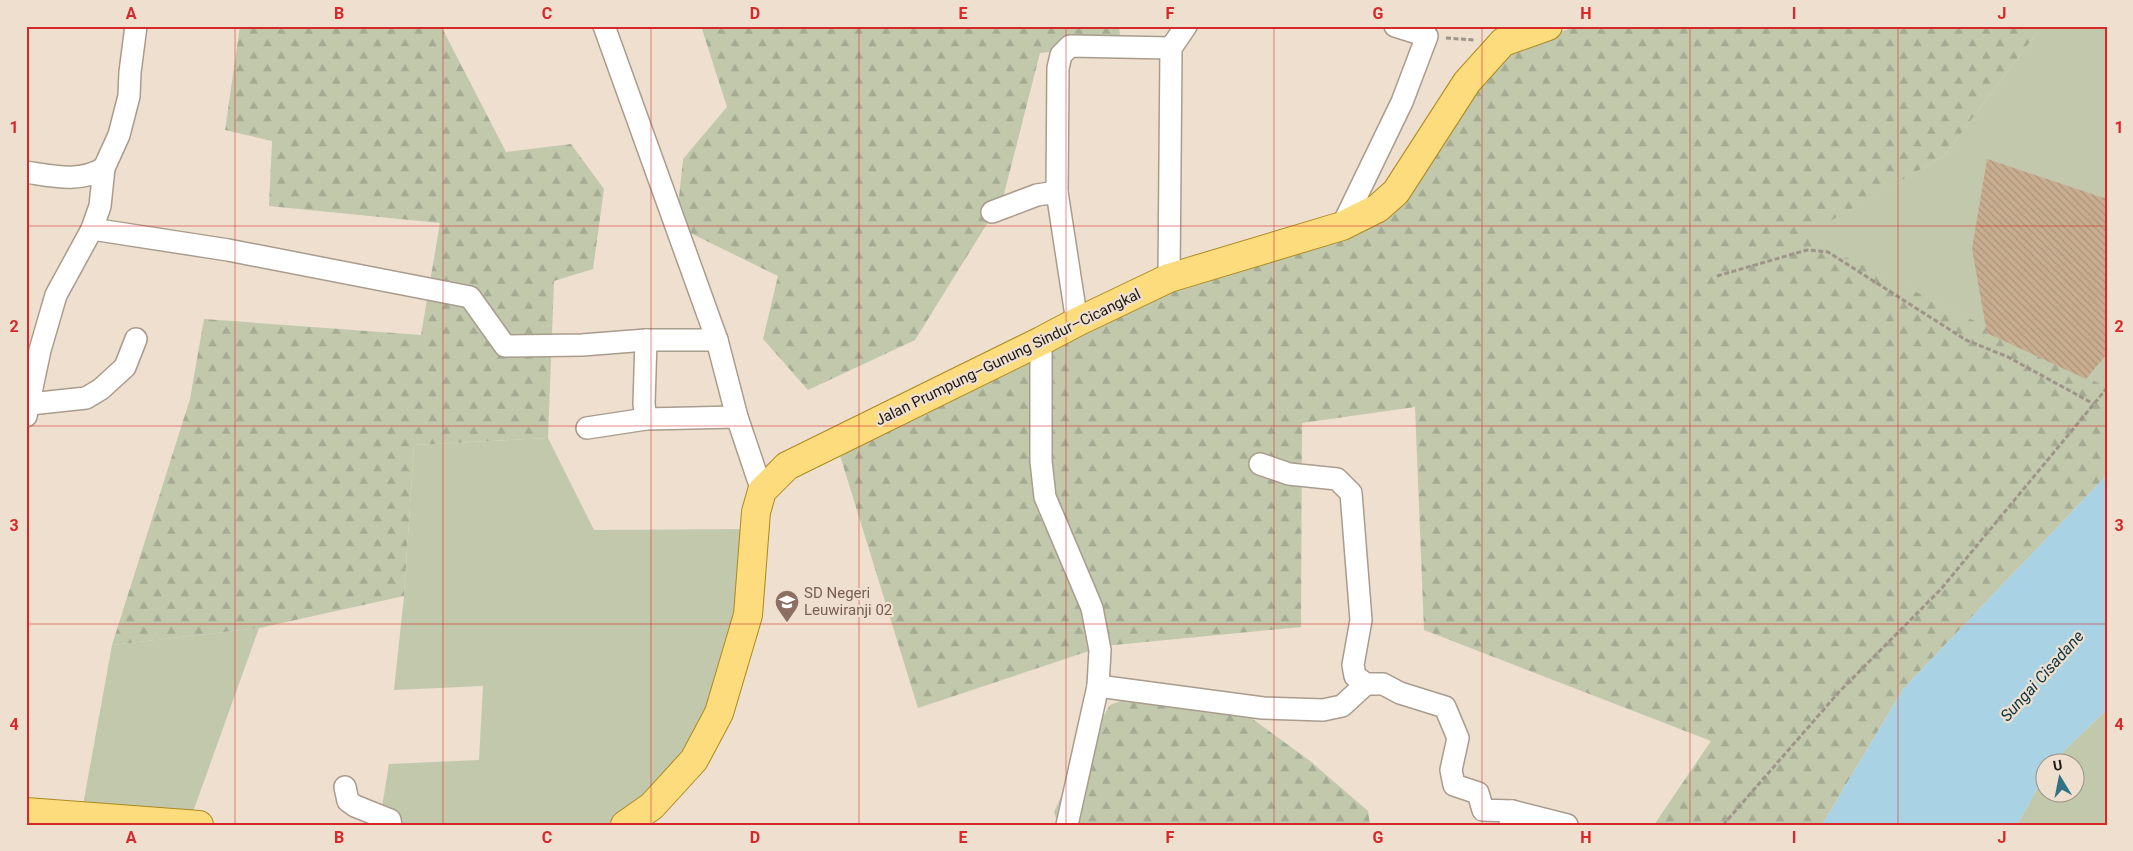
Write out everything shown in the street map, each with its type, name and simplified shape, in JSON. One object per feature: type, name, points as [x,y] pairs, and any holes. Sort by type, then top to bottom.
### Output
[{"type":"main road","name":"Jalan Prumpung–Gunung Sindur–Cicangkal","points":[[762,491],[787,466],[1169,278],[1342,226],[1378,208],[1396,192],[1467,82],[1502,42],[1548,26]]},
{"type":"main road","points":[[625,825],[652,806],[694,760],[719,713],[748,615],[756,512],[762,491]]},
{"type":"main road","points":[[26,812],[59,820],[199,825]]},
{"type":"street","points":[[136,26],[129,96],[119,135],[104,168],[100,206],[92,229],[56,295],[40,350],[28,410],[86,398],[101,389],[125,367],[136,340]]},
{"type":"street","points":[[604,26],[716,340],[737,417],[762,491]]},
{"type":"street","points":[[1169,278],[1171,48],[1186,26]]},
{"type":"street","points":[[1342,226],[1402,102],[1427,36],[1395,26]]},
{"type":"street","points":[[1077,322],[1057,192],[1058,68],[1061,55],[1070,46],[1171,48]]},
{"type":"street","points":[[26,172],[64,178],[93,176],[104,168]]},
{"type":"street","points":[[992,212],[1037,195],[1057,192]]},
{"type":"street","points":[[92,229],[228,250],[470,297],[505,346],[582,345],[646,340],[716,340]]},
{"type":"street","points":[[646,340],[644,404],[646,419]]},
{"type":"street","points":[[1041,342],[1041,460],[1045,497],[1092,608],[1100,650],[1098,686],[1067,825]]},
{"type":"street","points":[[587,428],[646,419],[737,417]]},
{"type":"street","points":[[1260,464],[1290,474],[1337,479],[1351,493],[1361,620],[1354,665],[1355,676],[1366,684],[1383,684],[1400,693],[1445,707],[1458,738],[1451,770],[1454,785],[1478,793],[1483,810],[1511,818],[1567,825]]},
{"type":"street","points":[[1098,686],[1262,708],[1323,710],[1342,706],[1366,684]]},
{"type":"street","points":[[345,787],[348,800],[355,806],[390,820],[391,825]]},
{"type":"path","points":[[1427,36],[1502,42]]},
{"type":"path","points":[[1717,276],[1807,250],[1828,252],[1966,340],[2008,357],[2094,404]]},
{"type":"path","points":[[1723,825],[1839,692],[1941,589],[2107,388]]},
{"type":"green space","points":[[240,26],[441,26],[506,152],[571,144],[604,189],[593,269],[554,281],[548,438],[414,445],[404,596],[259,628],[112,645],[190,399],[204,319],[421,335],[440,223],[269,206],[272,141],[225,130]]},
{"type":"green space","points":[[701,26],[1119,26],[1121,44],[1040,53],[1003,198],[915,340],[808,390],[763,339],[778,276],[676,226],[683,159],[727,107]]},
{"type":"green space","points":[[1578,26],[2042,26],[1944,156],[1804,236],[2107,387],[2107,475],[1903,689],[1822,825],[1654,825],[1711,741],[1424,630],[1415,407],[1302,423],[1301,627],[1104,646],[918,708],[838,449],[1140,297],[1374,215],[1454,87],[1515,47]]},
{"type":"green space","points":[[2042,26],[2107,26],[2107,387],[1803,236],[1944,156]]},
{"type":"green space","points":[[548,438],[594,530],[759,529],[735,696],[700,775],[657,817],[640,825],[379,825],[389,764],[479,760],[483,686],[394,690],[404,596],[414,445]]},
{"type":"green space","points":[[259,628],[189,823],[81,816],[112,645]]},
{"type":"green space","points":[[1162,685],[1239,709],[1310,761],[1368,811],[1370,825],[1058,825],[1054,812],[1079,759],[1110,705]]},
{"type":"green space","points":[[2107,709],[2107,825],[2017,825],[2036,791],[2036,804],[2086,804],[2086,754],[2061,754]]},
{"type":"water","name":"Sungai Cisadane","points":[[2107,475],[2107,709],[2061,754],[2036,754],[2036,791],[2017,825],[1822,825],[1903,689]]},
{"type":"building","points":[[1987,159],[2107,199],[2107,354],[2086,379],[1987,333],[1972,249]]},
{"type":"place","name":"SD Negeri Leuwiranji 02","points":[[787,623]]}]
